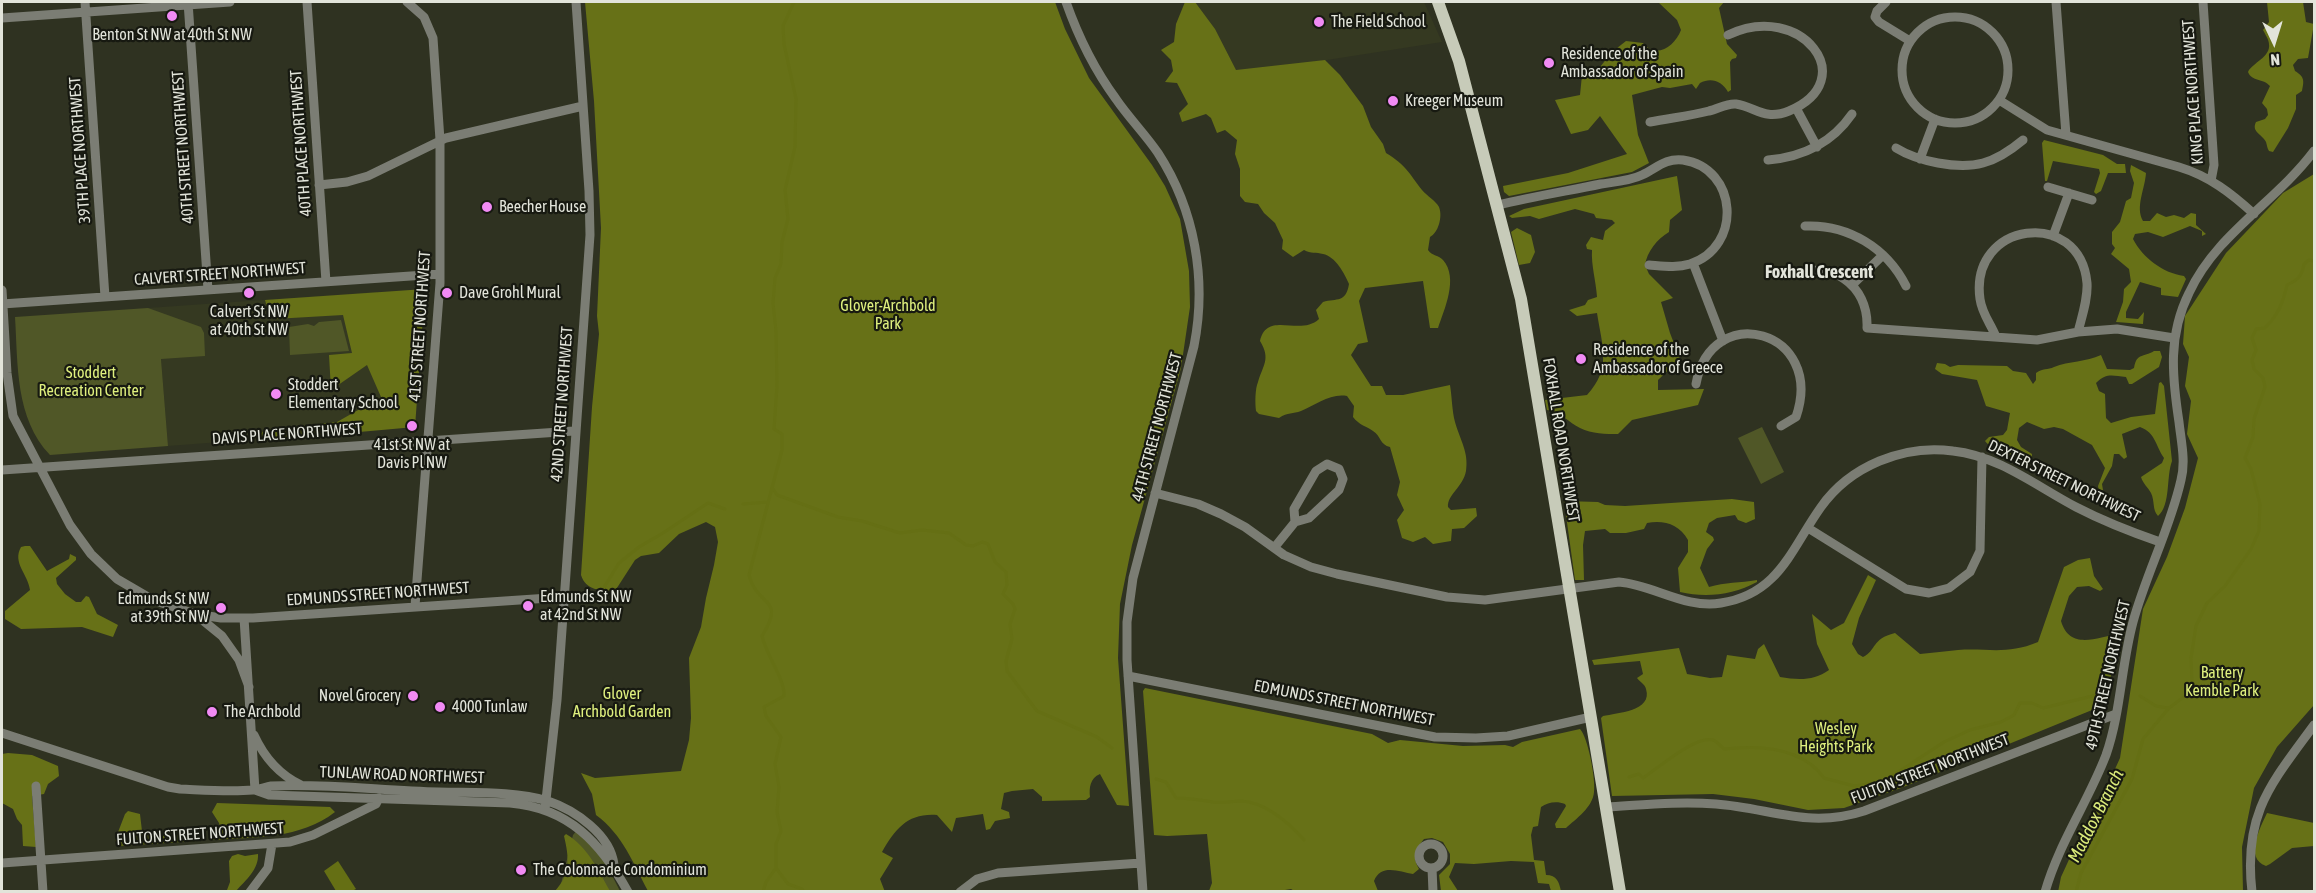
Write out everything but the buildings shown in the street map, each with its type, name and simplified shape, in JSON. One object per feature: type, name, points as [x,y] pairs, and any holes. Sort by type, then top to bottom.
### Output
[{"type":"main road","name":"FOXHALL ROAD NORTHWEST","points":[[1438,2],[1459,61],[1523,307],[1620,891]]},
{"type":"street","points":[[2,18],[85,7],[230,2]]},
{"type":"street","name":"40TH PLACE NORTHWEST","points":[[307,2],[326,282]]},
{"type":"street","name":"41ST STREET NORTHWEST","points":[[407,2],[422,14],[435,48],[440,140],[440,274],[415,606]]},
{"type":"street","name":"42ND STREET NORTHWEST","points":[[546,805],[564,597],[574,431],[590,235],[576,2]]},
{"type":"street","name":"44TH STREET NORTHWEST","points":[[1066,2],[1081,39],[1100,76],[1156,151],[1171,176],[1186,209],[1196,249],[1199,294],[1196,335],[1130,595],[1126,633],[1143,891]]},
{"type":"street","points":[[1886,2],[1877,10],[1875,17],[1879,22],[1910,41]]},
{"type":"street","points":[[2056,2],[2066,135]]},
{"type":"street","name":"KING PLACE NORTHWEST","points":[[2203,2],[2214,165],[2211,181]]},
{"type":"street","name":"40TH STREET NORTHWEST","points":[[188,3],[208,290]]},
{"type":"street","name":"39TH PLACE NORTHWEST","points":[[85,7],[105,297]]},
{"type":"street","points":[[1728,35],[1741,23],[1756,16]]},
{"type":"street","points":[[1949,18],[1965,18],[1984,26],[1996,38],[2006,59],[2007,79],[1999,100],[1974,119],[1954,122],[1935,119],[1925,114],[1915,104],[1903,82],[1903,61],[1910,41],[1918,31],[1930,23],[1949,18]]},
{"type":"street","points":[[1650,122],[1709,111],[1728,104],[1736,104],[1764,114],[1780,114],[1796,108],[1810,95],[1820,78],[1822,57],[1814,35]]},
{"type":"street","points":[[1999,100],[2039,127],[2179,167],[2211,181],[2226,190],[2254,214]]},
{"type":"street","points":[[319,185],[357,179],[440,140],[583,106]]},
{"type":"street","points":[[1796,108],[1816,147]]},
{"type":"street","points":[[1768,160],[1793,156],[1816,147],[1837,132],[1852,114]]},
{"type":"street","points":[[1920,159],[1935,119]]},
{"type":"street","points":[[1896,148],[1920,159],[1972,165],[1999,156],[2023,140]]},
{"type":"street","name":"49TH STREET NORTHWEST","points":[[2045,891],[2064,838],[2106,755],[2133,622],[2178,493],[2183,469],[2183,449],[2172,368],[2174,338],[2187,295],[2204,266],[2314,151]]},
{"type":"street","points":[[1498,205],[1637,177],[1669,160],[1689,161],[1705,169],[1716,179],[1724,194],[1728,210],[1727,225],[1719,243],[1710,253],[1693,263],[1679,266],[1649,265]]},
{"type":"street","points":[[2048,187],[2092,200]]},
{"type":"street","points":[[2053,236],[2068,193]]},
{"type":"street","points":[[1805,225],[1841,229],[1868,243],[1896,269],[1906,286]]},
{"type":"street","points":[[1996,337],[1984,314],[1979,298],[1979,280],[1986,260],[1999,244],[2018,234],[2034,232],[2053,236],[2072,249],[2085,272],[2087,292],[2078,332]]},
{"type":"street","points":[[1852,285],[1883,255]]},
{"type":"street","points":[[1693,263],[1723,341]]},
{"type":"street","points":[[1790,275],[1821,270],[1842,277],[1852,285],[1865,305],[1867,328],[2037,340],[2078,332],[2117,329],[2174,338]]},
{"type":"street","name":"CALVERT STREET NORTHWEST","points":[[2,304],[440,274]]},
{"type":"street","name":"EDMUNDS STREET NORTHWEST","points":[[2,290],[12,410],[18,428],[70,525],[91,554],[117,579],[142,594],[171,607],[221,618],[564,597]]},
{"type":"street","points":[[1696,384],[1705,358],[1723,341],[1741,335],[1764,336],[1781,345],[1795,360],[1801,381],[1798,411],[1794,419],[1781,426]]},
{"type":"street","name":"DAVIS PLACE NORTHWEST","points":[[2,470],[574,431]]},
{"type":"street","name":"DEXTER STREET NORTHWEST","points":[[1155,493],[1198,504],[1221,514],[1293,559],[1324,571],[1456,599],[1485,600],[1619,582],[1639,585],[1677,599],[1699,604],[1733,601],[1756,591],[1773,579],[1824,503],[1847,480],[1886,459],[1908,453],[1934,450],[1956,451],[1997,463],[2083,510],[2160,542]]},
{"type":"street","points":[[1808,528],[1909,590],[1929,593],[1949,588],[1970,572],[1980,551],[1982,457]]},
{"type":"street","points":[[1274,548],[1295,522],[1309,518],[1339,489],[1343,479],[1339,469],[1327,464],[1316,471],[1294,509],[1295,522]]},
{"type":"street","points":[[195,614],[230,646],[239,660],[249,687]]},
{"type":"street","points":[[244,618],[255,790]]},
{"type":"street","name":"EDMUNDS STREET NORTHWEST","points":[[1128,676],[1435,737],[1508,736],[1591,717]]},
{"type":"street","name":"FULTON STREET NORTHWEST","points":[[1606,807],[1705,803],[1745,807],[1811,819],[1840,817],[1864,811],[2116,714]]},
{"type":"street","points":[[2252,891],[2249,848],[2260,809],[2281,768],[2314,725]]},
{"type":"street","points":[[251,727],[261,749],[270,761],[289,778],[303,786]]},
{"type":"street","name":"TUNLAW ROAD NORTHWEST","points":[[2,734],[168,787],[194,790],[255,790],[268,786],[303,786],[514,795],[546,805]]},
{"type":"street","points":[[36,786],[43,891]]},
{"type":"street","points":[[379,789],[379,800]]},
{"type":"street","name":"TUNLAW ROAD NORTHWEST","points":[[255,790],[269,795],[546,805]]},
{"type":"street","name":"FULTON STREET NORTHWEST","points":[[2,863],[272,844],[307,838],[372,806],[379,800]]},
{"type":"street","points":[[546,805],[578,826],[614,865],[628,891]]},
{"type":"street","points":[[250,891],[268,868],[272,844]]},
{"type":"street","points":[[960,891],[977,879],[998,873],[1142,863]]},
{"type":"street","points":[[1432,868],[1433,891]]},
{"type":"shaded area","name":"The Field School","points":[[1194,2],[1424,2],[1442,42],[1231,75]]},
{"type":"shaded area","name":"Stoddert Elementary School","points":[[377,292],[391,429],[168,446],[161,359],[148,308]]},
{"type":"shaded area","points":[[338,861],[356,889],[336,891],[324,871]]},
{"type":"green space","name":"Glover-Archbold Park","points":[[585,2],[1055,2],[1065,29],[1089,78],[1165,186],[1180,219],[1189,271],[1190,307],[1181,368],[1132,545],[1120,604],[1118,658],[1129,806],[1117,805],[1100,774],[1092,781],[1090,797],[1086,800],[1042,801],[1042,797],[1033,789],[1004,793],[1001,809],[1009,812],[1010,818],[995,821],[990,829],[986,830],[983,814],[956,818],[952,832],[937,815],[918,817],[898,829],[882,852],[893,858],[880,879],[885,892],[648,891],[620,840],[596,815],[592,794],[581,773],[595,778],[681,771],[689,740],[691,718],[689,658],[701,627],[718,542],[715,527],[706,522],[679,534],[659,553],[641,556],[635,560],[615,591],[590,587],[581,575],[599,334],[597,316],[601,228],[594,101]]},
{"type":"green space","points":[[1185,2],[1195,2],[1215,29],[1236,70],[1325,60],[1340,75],[1363,106],[1371,127],[1383,144],[1386,153],[1403,166],[1439,207],[1439,224],[1430,237],[1428,250],[1440,257],[1448,267],[1450,285],[1438,328],[1430,328],[1423,281],[1365,288],[1359,301],[1368,342],[1358,344],[1351,355],[1371,386],[1382,386],[1386,395],[1403,395],[1450,385],[1454,418],[1467,464],[1462,482],[1450,499],[1448,507],[1451,510],[1476,508],[1477,516],[1464,528],[1452,529],[1451,541],[1433,544],[1425,537],[1413,542],[1402,538],[1397,520],[1404,510],[1397,495],[1400,482],[1390,447],[1384,444],[1376,433],[1353,417],[1354,406],[1347,396],[1335,396],[1279,418],[1259,414],[1256,411],[1256,388],[1266,357],[1260,341],[1264,332],[1277,325],[1311,324],[1319,319],[1316,310],[1323,302],[1343,297],[1349,284],[1339,266],[1327,255],[1304,250],[1293,257],[1282,249],[1283,240],[1275,223],[1258,204],[1245,202],[1240,196],[1240,169],[1235,154],[1237,140],[1225,130],[1217,133],[1211,118],[1206,114],[1182,122],[1179,113],[1188,104],[1177,83],[1165,82],[1173,71],[1171,60],[1161,50],[1174,42],[1176,24]]},
{"type":"green space","points":[[1658,2],[1724,2],[1719,8],[1727,44],[1737,55],[1730,62],[1731,90],[1728,92],[1719,83],[1708,80],[1700,83],[1696,89],[1692,84],[1662,87],[1632,95],[1638,135],[1649,163],[1632,172],[1509,196],[1504,192],[1503,186],[1568,173],[1627,154],[1600,116],[1588,130],[1571,134],[1555,100],[1580,95],[1582,75],[1596,72],[1612,52],[1626,41],[1643,43],[1648,48],[1659,51],[1670,46],[1681,30],[1677,20]]},
{"type":"green space","points":[[2267,2],[2303,2],[2306,22],[2314,24],[2308,58],[2298,59],[2293,65],[2303,80],[2302,91],[2296,95],[2296,109],[2288,128],[2273,152],[2269,151],[2266,142],[2255,128],[2256,122],[2265,119],[2268,115],[2262,103],[2270,86],[2252,77],[2248,72],[2269,49],[2263,30],[2269,22]]},
{"type":"green space","points":[[2044,140],[2103,155],[2117,164],[2125,164],[2126,173],[2108,173],[2101,191],[2096,194],[2094,192],[2100,173],[2099,169],[2053,161],[2047,181],[2045,181],[2042,143]]},
{"type":"green space","points":[[2131,165],[2146,173],[2140,204],[2143,221],[2150,221],[2157,213],[2166,217],[2174,215],[2184,218],[2191,213],[2196,214],[2196,225],[2206,234],[2202,236],[2202,231],[2190,226],[2163,237],[2148,232],[2135,234],[2133,239],[2137,246],[2154,264],[2169,272],[2184,276],[2186,279],[2178,297],[2161,295],[2161,288],[2140,282],[2126,312],[2126,318],[2138,319],[2144,312],[2143,324],[2116,322],[2123,302],[2124,289],[2131,282],[2129,269],[2111,254],[2115,248],[2112,244],[2112,232],[2120,222],[2126,201],[2131,198],[2134,183],[2130,171]]},
{"type":"green space","name":"Battery Kemble Park","points":[[2314,174],[2314,705],[2277,747],[2254,788],[2242,847],[2243,891],[2058,892],[2061,877],[2083,829],[2106,789],[2120,758],[2143,609],[2167,557],[2185,508],[2198,458],[2187,434],[2191,401],[2185,386],[2189,357],[2183,344],[2185,316],[2226,253],[2283,193]]},
{"type":"green space","points":[[1677,176],[1682,210],[1670,220],[1669,232],[1653,246],[1645,265],[1649,274],[1673,298],[1661,302],[1680,359],[1658,380],[1658,390],[1704,389],[1698,405],[1632,420],[1618,434],[1585,430],[1547,410],[1545,400],[1587,395],[1600,375],[1603,346],[1597,313],[1577,316],[1569,310],[1585,305],[1588,300],[1597,297],[1592,250],[1587,249],[1586,245],[1591,237],[1603,240],[1605,231],[1615,223],[1612,220],[1596,218],[1594,214],[1575,209],[1539,219],[1530,216],[1512,218],[1509,216],[1524,209]]},
{"type":"green space","points":[[1517,228],[1531,235],[1535,252],[1530,263],[1519,265],[1511,232]]},
{"type":"green space","points":[[425,289],[415,427],[259,441],[259,435],[265,430],[337,422],[381,397],[367,365],[331,390],[329,355],[352,353],[343,315],[274,319],[269,315],[265,300]]},
{"type":"green space","name":"Stoddert Recreation Center","points":[[148,308],[201,327],[204,333],[205,356],[161,359],[168,446],[50,455],[30,425],[24,408],[18,372],[15,317]]},
{"type":"green space","points":[[341,320],[349,351],[290,355],[289,327],[308,324],[314,326],[319,322]]},
{"type":"green space","points":[[2160,351],[2162,357],[2159,367],[2132,384],[2129,384],[2126,377],[2114,376],[2104,377],[2096,383],[2099,391],[2105,394],[2106,418],[2111,423],[2131,417],[2155,414],[2159,383],[2161,382],[2164,386],[2172,461],[2167,498],[2158,516],[2151,493],[2141,477],[2162,463],[2164,458],[2152,436],[2145,430],[2140,427],[2122,434],[2127,457],[2124,459],[2119,454],[2114,454],[2112,466],[2102,484],[2103,490],[2099,492],[2098,486],[2105,468],[2092,445],[2063,429],[2054,427],[2044,429],[2027,422],[2019,428],[2017,440],[2021,447],[2032,454],[2032,462],[1999,451],[1985,441],[1989,437],[2003,435],[2007,430],[2010,413],[1986,406],[1977,380],[1942,374],[1935,369],[1937,363],[1950,367],[1958,365],[2007,366],[2013,371],[2026,373],[2033,384],[2036,380],[2036,373],[2040,370],[2101,355],[2107,369],[2130,370],[2134,368],[2139,357]]},
{"type":"green space","points":[[1762,427],[1784,472],[1761,484],[1738,438]]},
{"type":"green space","points":[[1732,499],[1754,502],[1755,519],[1746,523],[1738,520],[1735,515],[1717,518],[1709,523],[1706,532],[1714,540],[1707,549],[1700,568],[1709,587],[1757,580],[1757,582],[1738,590],[1719,594],[1700,595],[1680,592],[1678,568],[1688,552],[1688,540],[1676,527],[1659,522],[1647,523],[1644,529],[1626,533],[1610,533],[1605,529],[1585,531],[1584,580],[1575,580],[1564,501],[1625,506]]},
{"type":"green space","points":[[30,546],[47,571],[69,559],[70,554],[76,557],[76,560],[56,578],[57,584],[76,602],[81,602],[86,596],[89,597],[97,614],[118,625],[113,637],[82,627],[21,629],[5,619],[5,611],[30,590],[18,558],[21,547]]},
{"type":"green space","name":"Wesley Heights Park","points":[[2090,558],[2094,576],[2103,589],[2100,591],[2089,586],[2077,587],[2069,596],[2061,621],[2065,630],[2078,639],[2085,640],[2119,634],[2113,656],[2108,693],[2097,708],[1901,788],[1844,808],[1808,810],[1754,799],[1713,794],[1612,796],[1601,718],[1639,706],[1647,696],[1646,689],[1637,678],[1643,674],[1640,661],[1594,665],[1592,660],[1679,648],[1687,674],[1710,678],[1722,677],[1727,655],[1755,659],[1758,649],[1764,644],[1780,677],[1812,678],[1829,670],[1817,644],[1812,614],[1831,630],[1844,623],[1868,575],[1876,580],[1859,618],[1852,644],[1858,654],[1863,657],[1882,638],[1895,633],[1920,654],[1958,650],[1998,650],[2027,646],[2038,642],[2064,567],[2078,560]]},
{"type":"green space","points":[[1145,688],[1372,734],[1388,743],[1400,740],[1463,746],[1505,745],[1513,747],[1522,742],[1580,729],[1586,741],[1593,769],[1594,792],[1591,803],[1566,828],[1556,828],[1555,824],[1565,804],[1553,802],[1544,805],[1541,807],[1538,826],[1533,827],[1531,835],[1534,860],[1544,861],[1546,875],[1553,876],[1557,880],[1561,891],[1551,891],[1549,884],[1538,883],[1534,862],[1511,861],[1455,863],[1449,877],[1458,891],[1441,891],[1439,875],[1450,864],[1450,854],[1443,842],[1432,838],[1424,839],[1417,850],[1415,857],[1419,869],[1413,874],[1391,870],[1381,872],[1374,881],[1378,891],[1296,892],[1291,889],[1273,892],[1209,891],[1212,883],[1207,834],[1154,835],[1143,691]]},
{"type":"green space","points":[[2,754],[32,755],[58,766],[59,776],[48,784],[44,794],[32,796],[36,847],[23,846],[22,825],[13,809],[2,803]]},
{"type":"green space","points":[[217,803],[330,807],[335,812],[322,821],[292,832],[261,837],[213,840],[212,836],[220,828],[212,812]]},
{"type":"green space","points":[[128,811],[140,814],[142,831],[153,831],[154,836],[194,834],[199,838],[197,841],[118,846],[115,840]]},
{"type":"green space","points":[[2267,813],[2314,823],[2314,846],[2292,848],[2266,866],[2259,862],[2255,850],[2256,842]]},
{"type":"green space","points":[[578,829],[604,860],[620,891],[559,892],[573,835]]},
{"type":"green space","points":[[566,834],[586,852],[610,891],[555,891],[566,872],[568,858],[564,836]]},
{"type":"green space","points":[[238,854],[245,856],[258,854],[256,865],[236,891],[221,891],[227,890],[230,882],[229,861],[232,856]]},
{"type":"waterway","points":[[763,892],[766,882],[776,868],[776,844],[781,831],[777,812],[779,787],[775,764],[781,737],[766,716],[764,707],[784,696],[784,689],[762,636],[772,614],[771,608],[753,585],[749,575],[782,450],[782,434],[774,429],[777,386],[773,303],[775,278],[781,264],[782,242],[788,219],[785,190],[795,147],[796,99],[784,44],[783,26],[794,2]]},
{"type":"waterway","name":"Maddox Branch","points":[[2076,892],[2081,873],[2132,779],[2143,739],[2169,708],[2189,693],[2196,626],[2207,603],[2225,586],[2251,549],[2259,531],[2260,504],[2251,469],[2245,458],[2253,437],[2254,419],[2265,387],[2263,378],[2254,369],[2252,360],[2256,350],[2252,338],[2256,329],[2265,328],[2277,313],[2287,285],[2299,277],[2304,264],[2309,260],[2314,261]]},
{"type":"waterway","points":[[773,489],[777,495],[838,517],[862,521],[900,533],[922,530],[949,533],[966,545],[973,546],[982,542],[988,544],[995,562],[1006,572],[1007,585],[1003,594],[1015,609],[1010,624],[1012,639],[1006,661],[1007,671],[1037,711],[1097,737],[1112,748]]},
{"type":"waterway","points":[[743,504],[768,502]]},
{"type":"waterway","points":[[603,589],[619,563],[639,547],[708,503],[725,509]]},
{"type":"waterway","points":[[1629,777],[1639,774],[1643,778],[1687,747],[1706,740],[1714,741],[1724,749],[1765,748],[1792,754],[1815,768],[1824,778],[1854,786],[1883,782],[1944,742],[1970,730],[2001,722],[2014,715],[2020,703],[2032,703],[2043,708],[2101,694]]},
{"type":"waterway","points":[[2140,696],[2156,706],[2168,708]]},
{"type":"waterway","points":[[1156,779],[1166,782],[1176,798],[1217,802],[1242,801],[1260,805],[1284,820],[1304,840]]},
{"type":"waterway","points":[[776,868],[788,884],[804,892]]},
{"type":"place","name":"Benton St NW at 40th St NW","points":[[172,16]]},
{"type":"place","name":"The Field School","points":[[1319,22]]},
{"type":"place","name":"Residence of the Ambassador of Spain","points":[[1549,63]]},
{"type":"place","name":"Kreeger Museum","points":[[1393,101]]},
{"type":"place","name":"Beecher House","points":[[487,207]]},
{"type":"place","name":"Calvert St NW at 40th St NW","points":[[249,293]]},
{"type":"place","name":"Dave Grohl Mural","points":[[447,293]]},
{"type":"place","name":"Residence of the Ambassador of Greece","points":[[1581,359]]},
{"type":"place","name":"Stoddert Elementary School","points":[[276,394]]},
{"type":"place","name":"41st St NW at Davis Pl NW","points":[[412,426]]},
{"type":"place","name":"Edmunds St NW at 42nd St NW","points":[[528,606]]},
{"type":"place","name":"Edmunds St NW at 39th St NW","points":[[221,608]]},
{"type":"place","name":"Novel Grocery","points":[[413,696]]},
{"type":"place","name":"4000 Tunlaw","points":[[440,707]]},
{"type":"place","name":"The Archbold","points":[[212,712]]},
{"type":"place","name":"The Colonnade Condominium","points":[[521,870]]},
{"type":"district","name":"Foxhall Crescent","points":[[1819,272]]},
{"type":"park label","name":"Glover Archbold Garden","points":[[622,703]]}]
